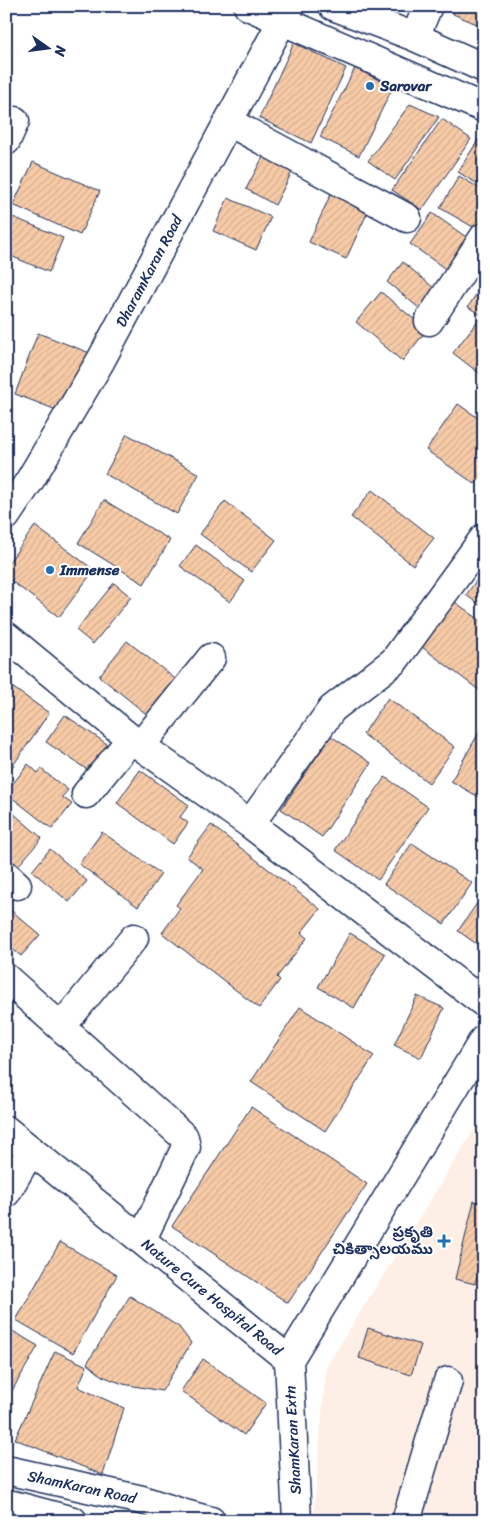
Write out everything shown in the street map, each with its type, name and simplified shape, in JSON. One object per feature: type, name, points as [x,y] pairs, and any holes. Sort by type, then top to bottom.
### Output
[{"type":"street","points":[[248,6],[286,13],[484,108]]},
{"type":"street","points":[[333,6],[415,37],[484,68]]},
{"type":"street","points":[[415,37],[428,6]]},
{"type":"street","name":"DharamKaran Road","points":[[6,516],[30,480],[102,360],[286,13]]},
{"type":"street","points":[[229,122],[407,218]]},
{"type":"street","points":[[429,321],[484,237]]},
{"type":"street","points":[[250,824],[332,709],[394,661],[484,538]]},
{"type":"street","points":[[6,636],[136,742],[250,824],[484,1003]]},
{"type":"street","points":[[86,794],[136,742],[210,658]]},
{"type":"street","points":[[61,1027],[134,938]]},
{"type":"street","points":[[6,978],[184,1137],[186,1146],[142,1239]]},
{"type":"street","name":"Nature Cure Hospital Road","points":[[6,1130],[288,1360],[484,1039]]},
{"type":"street","points":[[6,1193],[31,1150]]},
{"type":"street","name":"ShamKaran Extn","points":[[288,1360],[297,1521]]},
{"type":"street","points":[[406,1521],[448,1381]]},
{"type":"street","points":[[15,1472],[11,1513],[72,1521]]},
{"type":"street","name":"ShamKaran Road","points":[[15,1472],[149,1512],[185,1514],[212,1521]]},
{"type":"shaded area","name":"ప్రకృతి చికిత్సాలయము","points":[[484,1114],[484,1521],[313,1521],[326,1367]]},
{"type":"building","points":[[395,6],[413,6],[411,13]]},
{"type":"building","points":[[456,6],[484,6],[484,27],[453,14]]},
{"type":"building","points":[[294,43],[346,68],[311,143],[259,118]]},
{"type":"building","points":[[355,68],[393,87],[359,156],[320,137]]},
{"type":"building","points":[[410,104],[439,117],[395,180],[368,161]]},
{"type":"building","points":[[442,119],[471,139],[422,210],[392,190]]},
{"type":"building","points":[[478,140],[484,144],[484,188],[458,172]]},
{"type":"building","points":[[265,153],[294,168],[275,205],[246,189]]},
{"type":"building","points":[[33,162],[100,191],[80,235],[13,205]]},
{"type":"building","points":[[459,176],[484,191],[484,225],[480,231],[440,208]]},
{"type":"building","points":[[333,189],[370,207],[346,259],[309,242]]},
{"type":"building","points":[[228,198],[271,217],[256,250],[213,231]]},
{"type":"building","points":[[432,213],[469,239],[447,270],[410,244]]},
{"type":"building","points":[[13,217],[63,238],[49,272],[6,254],[6,235]]},
{"type":"building","points":[[403,262],[435,289],[419,308],[387,282]]},
{"type":"building","points":[[484,282],[484,317],[468,307]]},
{"type":"building","points":[[381,292],[427,330],[402,361],[356,322]]},
{"type":"building","points":[[479,319],[484,323],[484,377],[453,353]]},
{"type":"building","points":[[38,333],[95,355],[67,414],[15,394]]},
{"type":"building","points":[[458,404],[484,422],[484,472],[475,484],[426,450]]},
{"type":"building","points":[[127,434],[199,474],[177,514],[105,474]]},
{"type":"building","points":[[372,490],[434,538],[413,565],[351,517]]},
{"type":"building","points":[[104,500],[170,540],[144,584],[78,543]]},
{"type":"building","points":[[225,501],[276,540],[251,572],[200,534]]},
{"type":"building","points":[[35,526],[94,570],[59,617],[6,577],[6,566]]},
{"type":"building","points":[[196,545],[245,581],[230,602],[180,566]]},
{"type":"building","points":[[484,570],[484,608],[466,595]]},
{"type":"building","points":[[114,583],[131,597],[93,644],[76,630]]},
{"type":"building","points":[[455,602],[484,623],[484,694],[422,647]]},
{"type":"building","points":[[127,641],[183,685],[155,721],[99,676]]},
{"type":"building","points":[[12,687],[49,713],[12,767],[6,763],[6,695]]},
{"type":"building","points":[[388,698],[455,747],[429,783],[363,734]]},
{"type":"building","points":[[65,715],[111,747],[92,773],[46,742]]},
{"type":"building","points":[[484,724],[484,800],[451,781]]},
{"type":"building","points":[[331,736],[371,763],[322,837],[281,809]]},
{"type":"building","points":[[28,764],[38,773],[41,769],[68,790],[62,797],[72,804],[52,829],[6,793]]},
{"type":"building","points":[[140,770],[189,805],[180,817],[188,823],[173,844],[117,803]]},
{"type":"building","points":[[385,777],[428,807],[378,880],[335,850]]},
{"type":"building","points":[[6,807],[42,838],[18,866],[6,856]]},
{"type":"building","points":[[211,825],[320,909],[301,933],[307,938],[277,977],[280,980],[259,1008],[162,933],[180,908],[176,905],[203,869],[187,857]]},
{"type":"building","points":[[102,832],[161,874],[138,907],[79,864]]},
{"type":"building","points":[[412,843],[472,883],[444,924],[384,884]]},
{"type":"building","points":[[50,849],[87,881],[69,902],[32,871]]},
{"type":"building","points":[[484,893],[484,949],[458,931]]},
{"type":"building","points":[[6,906],[40,935],[21,956],[6,944]]},
{"type":"building","points":[[350,933],[385,954],[354,1008],[318,987]]},
{"type":"building","points":[[417,996],[444,1008],[421,1058],[394,1045]]},
{"type":"building","points":[[300,1007],[374,1056],[325,1131],[251,1082]]},
{"type":"building","points":[[251,1107],[367,1184],[288,1303],[172,1226]]},
{"type":"building","points":[[474,1201],[484,1204],[484,1275],[478,1274],[475,1284],[455,1279]]},
{"type":"building","points":[[60,1242],[117,1275],[73,1353],[16,1320]]},
{"type":"building","points":[[130,1296],[179,1327],[191,1343],[162,1391],[123,1384],[102,1376],[87,1363]]},
{"type":"building","points":[[368,1328],[421,1345],[411,1375],[359,1358]]},
{"type":"building","points":[[11,1330],[38,1346],[6,1401],[6,1338]]},
{"type":"building","points":[[55,1351],[87,1366],[78,1387],[124,1408],[103,1475],[15,1439]]},
{"type":"building","points":[[203,1359],[266,1403],[244,1435],[181,1391]]},
{"type":"place","name":"Sarovar","points":[[370,86]]},
{"type":"place","name":"Immense","points":[[50,570]]},
{"type":"place","name":"ప్రకృతి చికిత్సాలయము","points":[[444,1241]]}]
